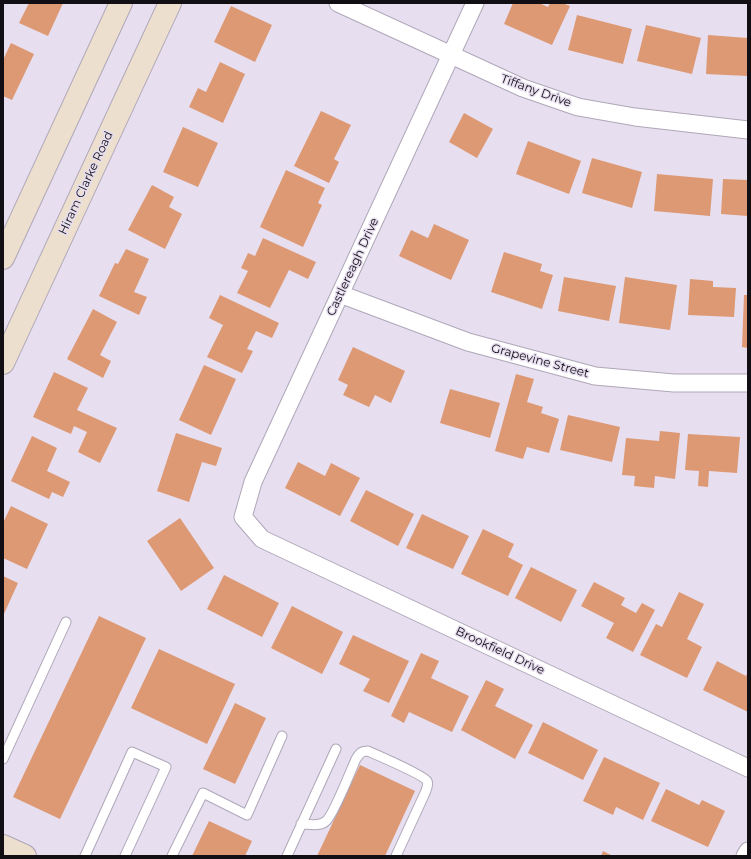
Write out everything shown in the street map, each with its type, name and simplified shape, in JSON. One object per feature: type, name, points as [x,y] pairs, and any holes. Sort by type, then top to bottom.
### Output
[{"type":"main road","points":[[3,258],[121,3]]},
{"type":"main road","name":"Hiram Clarke Road","points":[[3,363],[170,3]]},
{"type":"main road","points":[[3,846],[25,856]]},
{"type":"street","name":"Tiffany Drive","points":[[338,3],[523,88],[578,107],[635,118],[748,130]]},
{"type":"street","name":"Castlereagh Drive","points":[[254,530],[243,517],[254,482],[475,3]]},
{"type":"street","name":"Grapevine Street","points":[[340,294],[468,342],[595,376],[674,383],[748,383]]},
{"type":"street","name":"Brookfield Drive","points":[[254,530],[262,538],[748,768]]},
{"type":"street","points":[[745,856],[748,851]]},
{"type":"lane","points":[[3,759],[66,622]]},
{"type":"lane","points":[[172,856],[203,794],[247,815],[282,736]]},
{"type":"lane","points":[[287,856],[336,749]]},
{"type":"lane","points":[[301,824],[322,824],[326,821],[359,753],[368,751],[416,773],[426,779],[428,783],[425,793],[396,856]]},
{"type":"lane","points":[[85,856],[132,752],[166,767],[125,856]]},
{"type":"building","points":[[29,3],[63,3],[48,36],[19,23]]},
{"type":"building","points":[[513,3],[539,3],[548,7],[550,3],[562,3],[570,6],[552,45],[504,24]]},
{"type":"building","points":[[231,6],[272,25],[255,62],[214,42]]},
{"type":"building","points":[[577,15],[632,29],[623,64],[568,50]]},
{"type":"building","points":[[646,25],[701,38],[692,74],[637,61]]},
{"type":"building","points":[[708,35],[748,38],[748,76],[706,74]]},
{"type":"building","points":[[11,43],[34,54],[12,100],[3,96],[3,60]]},
{"type":"building","points":[[220,62],[245,74],[223,123],[189,107],[198,88],[206,92]]},
{"type":"building","points":[[321,111],[351,125],[334,159],[339,162],[329,183],[294,166]]},
{"type":"building","points":[[464,113],[493,129],[477,158],[449,142]]},
{"type":"building","points":[[183,127],[218,143],[198,187],[163,172]]},
{"type":"building","points":[[528,141],[581,161],[569,194],[516,174]]},
{"type":"building","points":[[592,158],[642,172],[632,208],[582,193]]},
{"type":"building","points":[[286,170],[325,188],[318,203],[322,205],[303,247],[260,227]]},
{"type":"building","points":[[657,174],[713,179],[710,216],[654,211]]},
{"type":"building","points":[[723,179],[748,180],[748,216],[721,214]]},
{"type":"building","points":[[152,185],[174,197],[169,207],[182,214],[165,249],[128,230]]},
{"type":"building","points":[[434,224],[469,240],[451,280],[399,256],[411,230],[428,238]]},
{"type":"building","points":[[263,238],[316,262],[308,279],[289,270],[270,308],[237,293],[248,271],[241,268],[248,253],[255,256]]},
{"type":"building","points":[[126,249],[149,259],[134,292],[147,297],[139,315],[99,296],[115,263],[118,264]]},
{"type":"building","points":[[504,252],[542,264],[540,271],[553,275],[542,309],[491,292]]},
{"type":"building","points":[[564,277],[616,286],[609,321],[558,311]]},
{"type":"building","points":[[625,277],[677,285],[670,330],[619,323]]},
{"type":"building","points":[[690,279],[713,281],[713,287],[736,288],[734,317],[688,315]]},
{"type":"building","points":[[220,295],[279,323],[272,338],[256,331],[247,349],[253,351],[242,373],[207,357],[223,325],[209,318]]},
{"type":"building","points":[[744,295],[748,295],[748,348],[742,347]]},
{"type":"building","points":[[93,309],[117,322],[100,355],[111,361],[103,378],[67,359]]},
{"type":"building","points":[[353,347],[405,371],[391,403],[375,395],[369,407],[343,395],[348,385],[338,380]]},
{"type":"building","points":[[204,365],[236,379],[211,435],[179,420]]},
{"type":"building","points":[[54,372],[88,388],[77,410],[117,428],[100,463],[78,452],[87,432],[74,426],[71,434],[33,417]]},
{"type":"building","points":[[516,374],[534,379],[527,402],[543,407],[541,413],[559,419],[549,453],[527,447],[523,459],[495,451]]},
{"type":"building","points":[[450,389],[500,403],[490,438],[440,423]]},
{"type":"building","points":[[568,415],[620,427],[612,462],[560,450]]},
{"type":"building","points":[[660,431],[680,433],[675,479],[655,476],[654,488],[634,486],[635,476],[622,475],[626,438],[659,441]]},
{"type":"building","points":[[176,433],[222,448],[216,466],[202,462],[189,502],[157,491]]},
{"type":"building","points":[[688,434],[740,437],[737,473],[709,471],[708,487],[698,486],[699,471],[685,470]]},
{"type":"building","points":[[32,436],[57,448],[47,471],[70,482],[63,497],[52,492],[49,499],[11,481]]},
{"type":"building","points":[[298,462],[325,476],[331,463],[360,478],[340,516],[285,488]]},
{"type":"building","points":[[366,490],[414,514],[398,546],[350,521]]},
{"type":"building","points":[[11,506],[48,524],[27,569],[3,558],[3,523]]},
{"type":"building","points":[[422,514],[469,536],[453,569],[406,548]]},
{"type":"building","points":[[180,518],[214,568],[181,591],[147,541]]},
{"type":"building","points":[[483,529],[514,544],[508,557],[523,565],[508,596],[461,574]]},
{"type":"building","points":[[531,567],[577,590],[561,622],[515,598]]},
{"type":"building","points":[[224,575],[279,603],[262,637],[207,609]]},
{"type":"building","points":[[3,576],[18,583],[3,616]]},
{"type":"building","points":[[594,582],[625,598],[621,605],[636,613],[642,603],[655,610],[633,652],[606,638],[614,623],[581,606]]},
{"type":"building","points":[[679,592],[704,604],[687,639],[702,647],[687,678],[640,655],[656,624],[662,627]]},
{"type":"building","points":[[292,606],[343,632],[322,674],[271,648]]},
{"type":"building","points":[[99,616],[146,638],[60,819],[13,797]]},
{"type":"building","points":[[353,635],[409,661],[389,703],[363,691],[370,679],[339,664]]},
{"type":"building","points":[[159,649],[235,684],[207,744],[131,708]]},
{"type":"building","points":[[421,653],[439,661],[431,678],[469,696],[452,732],[409,712],[404,723],[391,716]]},
{"type":"building","points":[[717,661],[746,676],[748,672],[748,712],[703,690]]},
{"type":"building","points":[[486,680],[504,689],[495,706],[533,725],[515,759],[461,730]]},
{"type":"building","points":[[235,703],[266,718],[235,784],[203,769]]},
{"type":"building","points":[[543,722],[598,750],[583,780],[528,753]]},
{"type":"building","points":[[604,757],[660,783],[643,820],[616,807],[613,815],[583,801]]},
{"type":"building","points":[[360,765],[415,791],[385,856],[317,856]]},
{"type":"building","points":[[666,789],[699,805],[702,800],[725,811],[708,847],[651,821]]},
{"type":"building","points":[[209,821],[252,841],[245,856],[192,856]]},
{"type":"building","points":[[603,851],[613,856],[601,856]]}]
